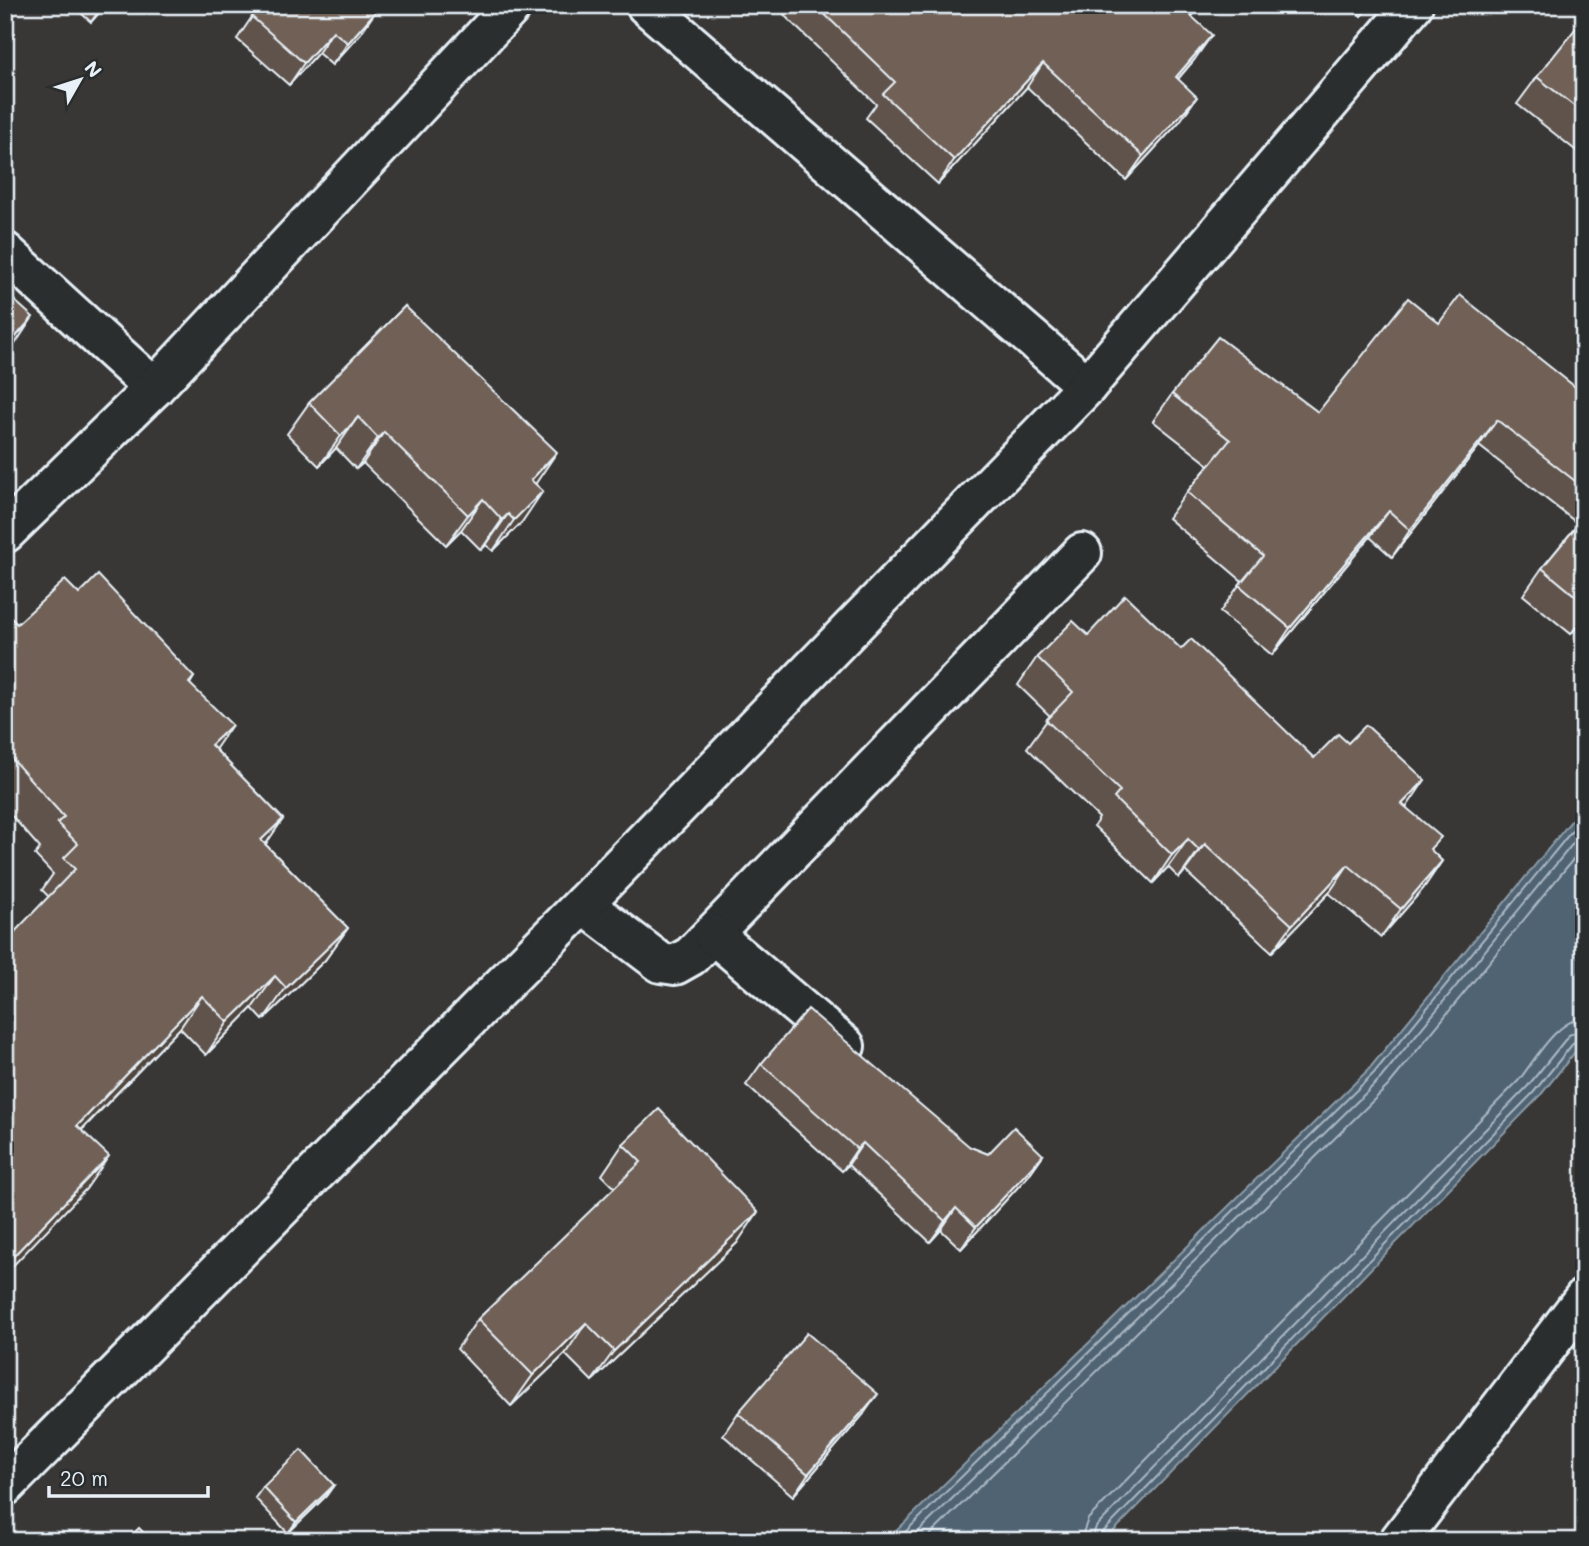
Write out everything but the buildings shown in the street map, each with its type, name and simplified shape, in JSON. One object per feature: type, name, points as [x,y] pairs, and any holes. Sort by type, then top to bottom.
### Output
[{"type":"street","points":[[5,533],[154,388],[513,5]]},
{"type":"street","points":[[646,5],[1087,386]]},
{"type":"street","points":[[5,1486],[583,904],[1087,386],[1413,5]]},
{"type":"street","points":[[5,252],[154,388]]},
{"type":"street","points":[[583,904],[661,962],[675,965],[691,956],[1082,553]]},
{"type":"street","points":[[713,934],[873,1069]]},
{"type":"street","points":[[1399,1541],[1584,1298]]},
{"type":"water","points":[[1584,805],[1584,1041],[1539,1097],[1104,1541],[886,1541],[1369,1069]]}]
